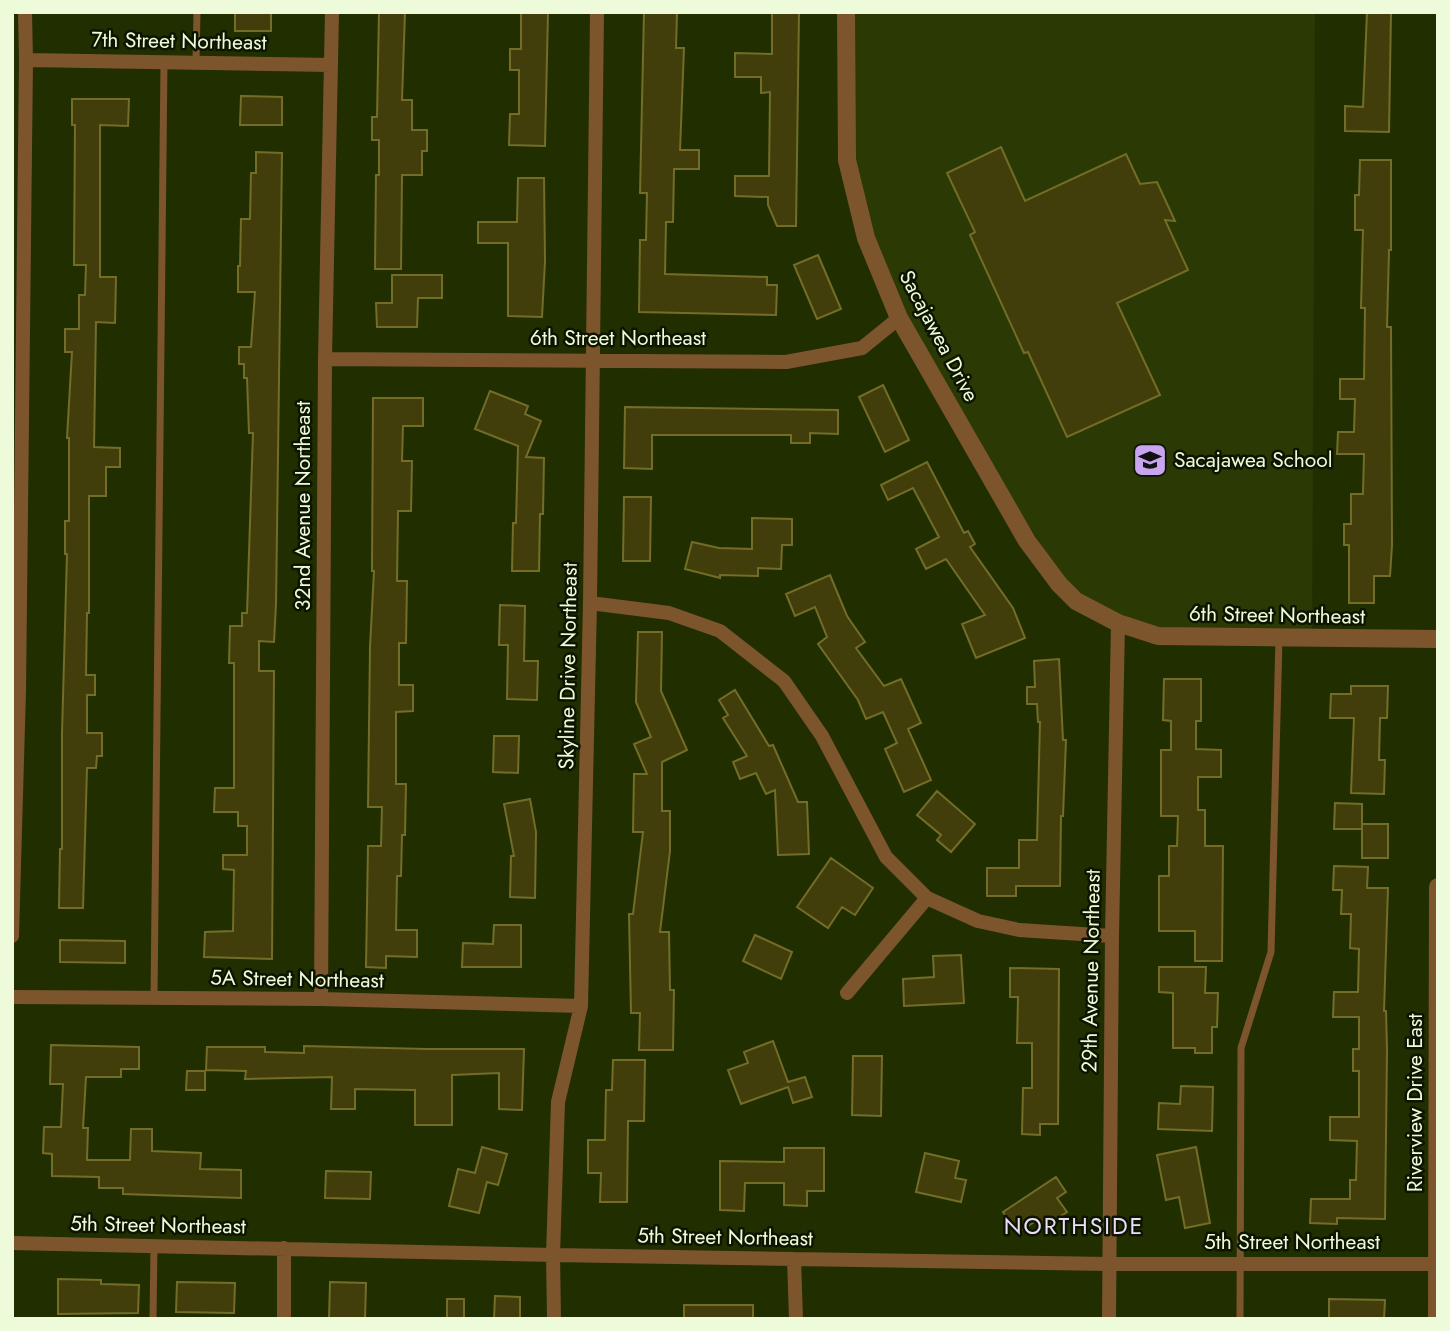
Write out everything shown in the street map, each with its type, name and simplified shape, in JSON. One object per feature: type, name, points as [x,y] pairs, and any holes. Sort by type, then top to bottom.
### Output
[{"type":"street","points":[[12,936],[25,12]]},
{"type":"street","name":"32nd Avenue Northeast","points":[[321,999],[326,359],[332,12]]},
{"type":"street","name":"Skyline Drive Northeast","points":[[554,1319],[553,1255],[558,1102],[581,1006],[594,361],[597,12]]},
{"type":"street","name":"Sacajawea Drive","points":[[846,12],[847,160],[866,238],[899,318],[1027,541],[1059,584],[1076,601],[1118,624]]},
{"type":"street","name":"7th Street Northeast","points":[[26,60],[331,65]]},
{"type":"street","name":"6th Street Northeast","points":[[326,359],[786,362],[862,348],[899,318]]},
{"type":"street","points":[[590,603],[669,613],[720,631],[784,681],[822,736],[886,857],[927,898],[978,921],[1019,930],[1112,936]]},
{"type":"street","name":"6th Street Northeast","points":[[1118,624],[1158,636],[1438,639]]},
{"type":"street","name":"29th Avenue Northeast","points":[[1109,1319],[1118,624]]},
{"type":"street","name":"Riverview Drive East","points":[[1437,1319],[1438,887]]},
{"type":"street","points":[[847,993],[927,898]]},
{"type":"street","name":"5A Street Northeast","points":[[12,997],[321,999],[581,1006]]},
{"type":"street","name":"5th Street Northeast","points":[[12,1243],[1108,1264],[1437,1264]]},
{"type":"street","points":[[284,1248],[284,1319]]},
{"type":"street","points":[[794,1259],[796,1319]]},
{"type":"lane","points":[[196,63],[197,12]]},
{"type":"lane","points":[[154,998],[164,62]]},
{"type":"lane","points":[[1240,1319],[1241,1048],[1271,952],[1279,638]]},
{"type":"lane","points":[[153,1319],[154,1246]]},
{"type":"shaded area","name":"Sacajawea School","points":[[846,12],[1315,12],[1312,638],[1158,636],[1076,601],[899,318],[847,160]]},
{"type":"building","points":[[235,12],[271,12],[271,31],[235,31]]},
{"type":"building","points":[[379,12],[405,12],[402,100],[412,100],[412,130],[427,130],[427,151],[422,151],[422,175],[402,175],[401,269],[375,269],[379,140],[372,140],[372,117],[377,117]]},
{"type":"building","points":[[521,12],[548,12],[545,146],[509,145],[510,114],[519,114],[519,70],[510,70],[510,49],[521,49]]},
{"type":"building","points":[[644,12],[677,12],[676,48],[684,48],[680,150],[699,150],[699,169],[674,169],[673,222],[666,222],[665,274],[767,277],[767,285],[777,285],[776,315],[639,312],[640,240],[646,240],[647,193],[640,193]]},
{"type":"building","points":[[772,12],[799,12],[796,226],[777,226],[768,205],[768,197],[735,196],[735,176],[769,176],[770,92],[761,93],[761,77],[735,77],[735,53],[772,54]]},
{"type":"building","points":[[1367,12],[1391,12],[1389,132],[1345,131],[1345,106],[1363,107]]},
{"type":"building","points":[[241,96],[282,97],[282,125],[240,125]]},
{"type":"building","points":[[72,99],[129,99],[128,126],[100,125],[100,277],[116,277],[115,323],[96,322],[94,447],[120,448],[120,467],[106,467],[106,496],[89,496],[86,675],[95,675],[95,695],[87,695],[87,733],[102,733],[102,756],[97,756],[96,768],[87,768],[83,908],[59,908],[67,554],[65,521],[69,521],[67,438],[72,352],[65,352],[65,329],[79,329],[79,295],[85,295],[86,265],[74,265],[75,125],[72,125]]},
{"type":"building","points":[[1001,147],[1025,201],[1126,154],[1140,184],[1157,182],[1175,221],[1165,220],[1188,270],[1117,303],[1160,395],[1067,437],[1028,352],[1024,353],[970,235],[975,232],[947,173]]},
{"type":"building","points":[[256,152],[282,153],[276,604],[274,642],[259,641],[259,671],[274,671],[272,959],[204,957],[205,932],[233,931],[234,870],[223,869],[223,855],[247,855],[247,826],[238,826],[238,812],[214,812],[215,788],[234,788],[234,663],[229,663],[230,626],[242,626],[242,613],[247,613],[253,433],[249,433],[247,378],[244,378],[244,364],[239,364],[239,347],[251,347],[255,292],[238,292],[238,266],[241,219],[250,219],[251,173],[256,173]]},
{"type":"building","points":[[1360,160],[1391,160],[1391,250],[1387,327],[1391,327],[1392,545],[1390,576],[1374,576],[1374,603],[1349,603],[1349,545],[1344,545],[1344,524],[1351,524],[1351,494],[1363,494],[1364,454],[1337,454],[1338,432],[1354,432],[1355,399],[1340,399],[1340,379],[1364,379],[1365,308],[1361,308],[1363,230],[1355,230],[1355,195],[1359,195]]},
{"type":"building","points":[[518,178],[544,178],[545,261],[542,317],[508,316],[508,243],[478,243],[478,222],[517,222]]},
{"type":"building","points":[[818,255],[841,309],[817,319],[794,265]]},
{"type":"building","points":[[392,275],[442,275],[442,298],[418,298],[417,327],[377,327],[376,303],[392,303]]},
{"type":"building","points":[[883,385],[909,440],[885,452],[859,397]]},
{"type":"building","points":[[490,391],[528,406],[525,414],[541,421],[526,457],[544,458],[539,571],[512,571],[518,446],[475,429]]},
{"type":"building","points":[[373,398],[423,398],[423,426],[403,426],[402,461],[412,461],[411,511],[398,511],[397,581],[407,581],[406,643],[399,643],[399,685],[413,685],[413,711],[396,712],[396,784],[406,784],[401,876],[397,876],[396,930],[417,930],[417,957],[386,956],[386,968],[366,967],[368,846],[381,846],[382,807],[368,807],[374,571]]},
{"type":"building","points":[[625,407],[838,410],[838,434],[810,433],[810,443],[791,443],[791,435],[652,435],[652,469],[624,468]]},
{"type":"building","points":[[927,462],[964,533],[968,531],[975,544],[970,547],[1013,608],[1025,638],[976,658],[962,624],[985,615],[946,559],[926,569],[916,549],[939,537],[913,488],[888,500],[881,485]]},
{"type":"building","points":[[624,497],[651,497],[650,561],[623,561]]},
{"type":"building","points":[[752,518],[792,519],[792,545],[782,545],[781,569],[758,568],[758,576],[720,575],[720,578],[685,569],[692,542],[719,548],[752,549]]},
{"type":"building","points":[[830,575],[847,616],[865,642],[856,648],[884,686],[901,679],[921,723],[908,729],[931,780],[904,792],[885,749],[897,743],[883,712],[866,719],[858,700],[818,644],[827,637],[815,607],[795,616],[786,594]]},
{"type":"building","points":[[500,605],[525,606],[524,661],[538,661],[537,700],[507,699],[508,645],[499,645]]},
{"type":"building","points":[[638,632],[662,632],[661,691],[687,750],[662,762],[662,811],[670,811],[670,851],[660,932],[669,932],[670,990],[674,990],[673,1050],[639,1050],[640,1013],[631,1013],[629,914],[633,914],[643,832],[633,832],[634,774],[647,774],[634,744],[651,737],[636,702]]},
{"type":"building","points":[[1059,659],[1063,740],[1066,740],[1060,886],[1016,886],[1016,896],[987,896],[987,868],[1019,868],[1019,840],[1037,840],[1040,722],[1037,704],[1027,704],[1027,687],[1035,687],[1034,661]]},
{"type":"building","points":[[1164,679],[1201,679],[1201,721],[1196,721],[1196,749],[1221,750],[1221,777],[1198,777],[1198,810],[1205,810],[1205,846],[1223,846],[1222,961],[1195,961],[1195,931],[1159,931],[1159,876],[1169,876],[1169,846],[1177,846],[1178,816],[1161,816],[1161,750],[1171,750],[1171,721],[1163,720]]},
{"type":"building","points":[[1351,686],[1388,686],[1387,718],[1380,718],[1379,760],[1385,760],[1384,794],[1351,793],[1354,718],[1330,718],[1331,694],[1351,694]]},
{"type":"building","points":[[735,690],[769,746],[773,745],[798,802],[807,802],[809,854],[778,855],[775,790],[766,794],[756,773],[740,779],[733,762],[747,756],[723,718],[728,715],[719,700]]},
{"type":"building","points":[[494,736],[519,736],[518,773],[493,772]]},
{"type":"building","points":[[937,791],[975,824],[951,852],[937,840],[941,835],[917,815]]},
{"type":"building","points":[[530,799],[536,832],[535,898],[510,897],[511,856],[514,856],[504,804]]},
{"type":"building","points":[[1335,803],[1362,804],[1362,829],[1334,829]]},
{"type":"building","points":[[1362,824],[1388,824],[1388,858],[1362,858]]},
{"type":"building","points":[[831,858],[873,888],[855,915],[842,907],[828,928],[797,907]]},
{"type":"building","points":[[1334,866],[1368,867],[1367,888],[1388,888],[1384,1011],[1387,1050],[1385,1219],[1337,1218],[1337,1224],[1310,1223],[1311,1199],[1350,1199],[1350,1180],[1356,1180],[1357,1141],[1330,1140],[1330,1117],[1359,1117],[1359,1071],[1353,1071],[1353,1049],[1359,1049],[1359,1017],[1333,1017],[1334,992],[1358,992],[1359,949],[1350,948],[1351,914],[1341,914],[1342,890],[1333,890]]},
{"type":"building","points":[[494,925],[521,925],[521,967],[462,967],[463,943],[493,944]]},
{"type":"building","points":[[755,935],[792,952],[781,979],[743,961]]},
{"type":"building","points":[[60,940],[125,941],[125,963],[60,962]]},
{"type":"building","points":[[961,955],[964,1003],[904,1006],[903,979],[934,977],[933,956]]},
{"type":"building","points":[[1159,967],[1206,967],[1205,993],[1218,993],[1217,1027],[1212,1027],[1212,1053],[1195,1053],[1195,1048],[1173,1048],[1173,993],[1159,992]]},
{"type":"building","points":[[1010,968],[1059,969],[1058,1124],[1040,1124],[1040,1135],[1022,1134],[1023,1088],[1032,1088],[1032,1043],[1017,1043],[1018,997],[1010,997]]},
{"type":"building","points":[[773,1041],[788,1082],[805,1077],[812,1097],[793,1103],[788,1087],[741,1104],[728,1070],[748,1063],[744,1052]]},
{"type":"building","points":[[51,1045],[139,1047],[139,1069],[121,1069],[121,1077],[86,1077],[83,1128],[88,1128],[87,1160],[130,1160],[131,1129],[152,1129],[152,1151],[201,1153],[200,1169],[241,1170],[241,1198],[123,1194],[123,1188],[99,1188],[99,1177],[52,1176],[52,1154],[43,1153],[44,1127],[61,1127],[63,1084],[50,1084]]},
{"type":"building","points":[[304,1046],[524,1049],[522,1110],[499,1109],[499,1073],[452,1075],[452,1125],[415,1125],[415,1090],[355,1089],[355,1109],[331,1109],[332,1077],[245,1079],[246,1071],[206,1070],[207,1047],[265,1047],[265,1052],[304,1053]]},
{"type":"building","points":[[853,1056],[882,1056],[881,1116],[852,1115]]},
{"type":"building","points":[[613,1060],[645,1060],[644,1121],[628,1121],[627,1202],[600,1202],[601,1173],[588,1173],[588,1140],[605,1140],[606,1090],[612,1090]]},
{"type":"building","points":[[187,1071],[205,1071],[205,1090],[186,1090]]},
{"type":"building","points":[[1181,1086],[1213,1087],[1212,1131],[1158,1129],[1159,1103],[1180,1104]]},
{"type":"building","points":[[482,1147],[507,1154],[498,1185],[487,1182],[479,1213],[449,1206],[458,1169],[475,1173]]},
{"type":"building","points":[[1196,1147],[1210,1223],[1185,1228],[1179,1197],[1166,1200],[1157,1155]]},
{"type":"building","points":[[784,1148],[824,1148],[824,1191],[807,1191],[807,1206],[784,1205],[784,1183],[745,1183],[744,1211],[720,1210],[720,1161],[784,1162]]},
{"type":"building","points":[[925,1153],[959,1161],[955,1178],[966,1180],[961,1202],[916,1192]]},
{"type":"building","points":[[326,1171],[371,1172],[370,1199],[325,1198]]},
{"type":"building","points":[[1056,1177],[1066,1192],[1057,1198],[1067,1212],[1044,1227],[1039,1219],[1017,1233],[1003,1212]]},
{"type":"building","points":[[58,1279],[101,1280],[101,1284],[139,1285],[138,1313],[58,1314]]},
{"type":"building","points":[[177,1282],[235,1283],[234,1313],[176,1312]]},
{"type":"building","points":[[330,1282],[366,1283],[365,1319],[329,1319]]},
{"type":"building","points":[[495,1296],[520,1297],[520,1319],[494,1319]]},
{"type":"building","points":[[447,1299],[464,1299],[464,1319],[447,1319]]},
{"type":"building","points":[[1329,1299],[1385,1300],[1384,1319],[1329,1319]]},
{"type":"building","points":[[684,1305],[753,1305],[753,1319],[684,1319]]},
{"type":"place","name":"Sacajawea School","points":[[1150,460]]},
{"type":"district","name":"NORTHSIDE","points":[[1074,1226]]}]
